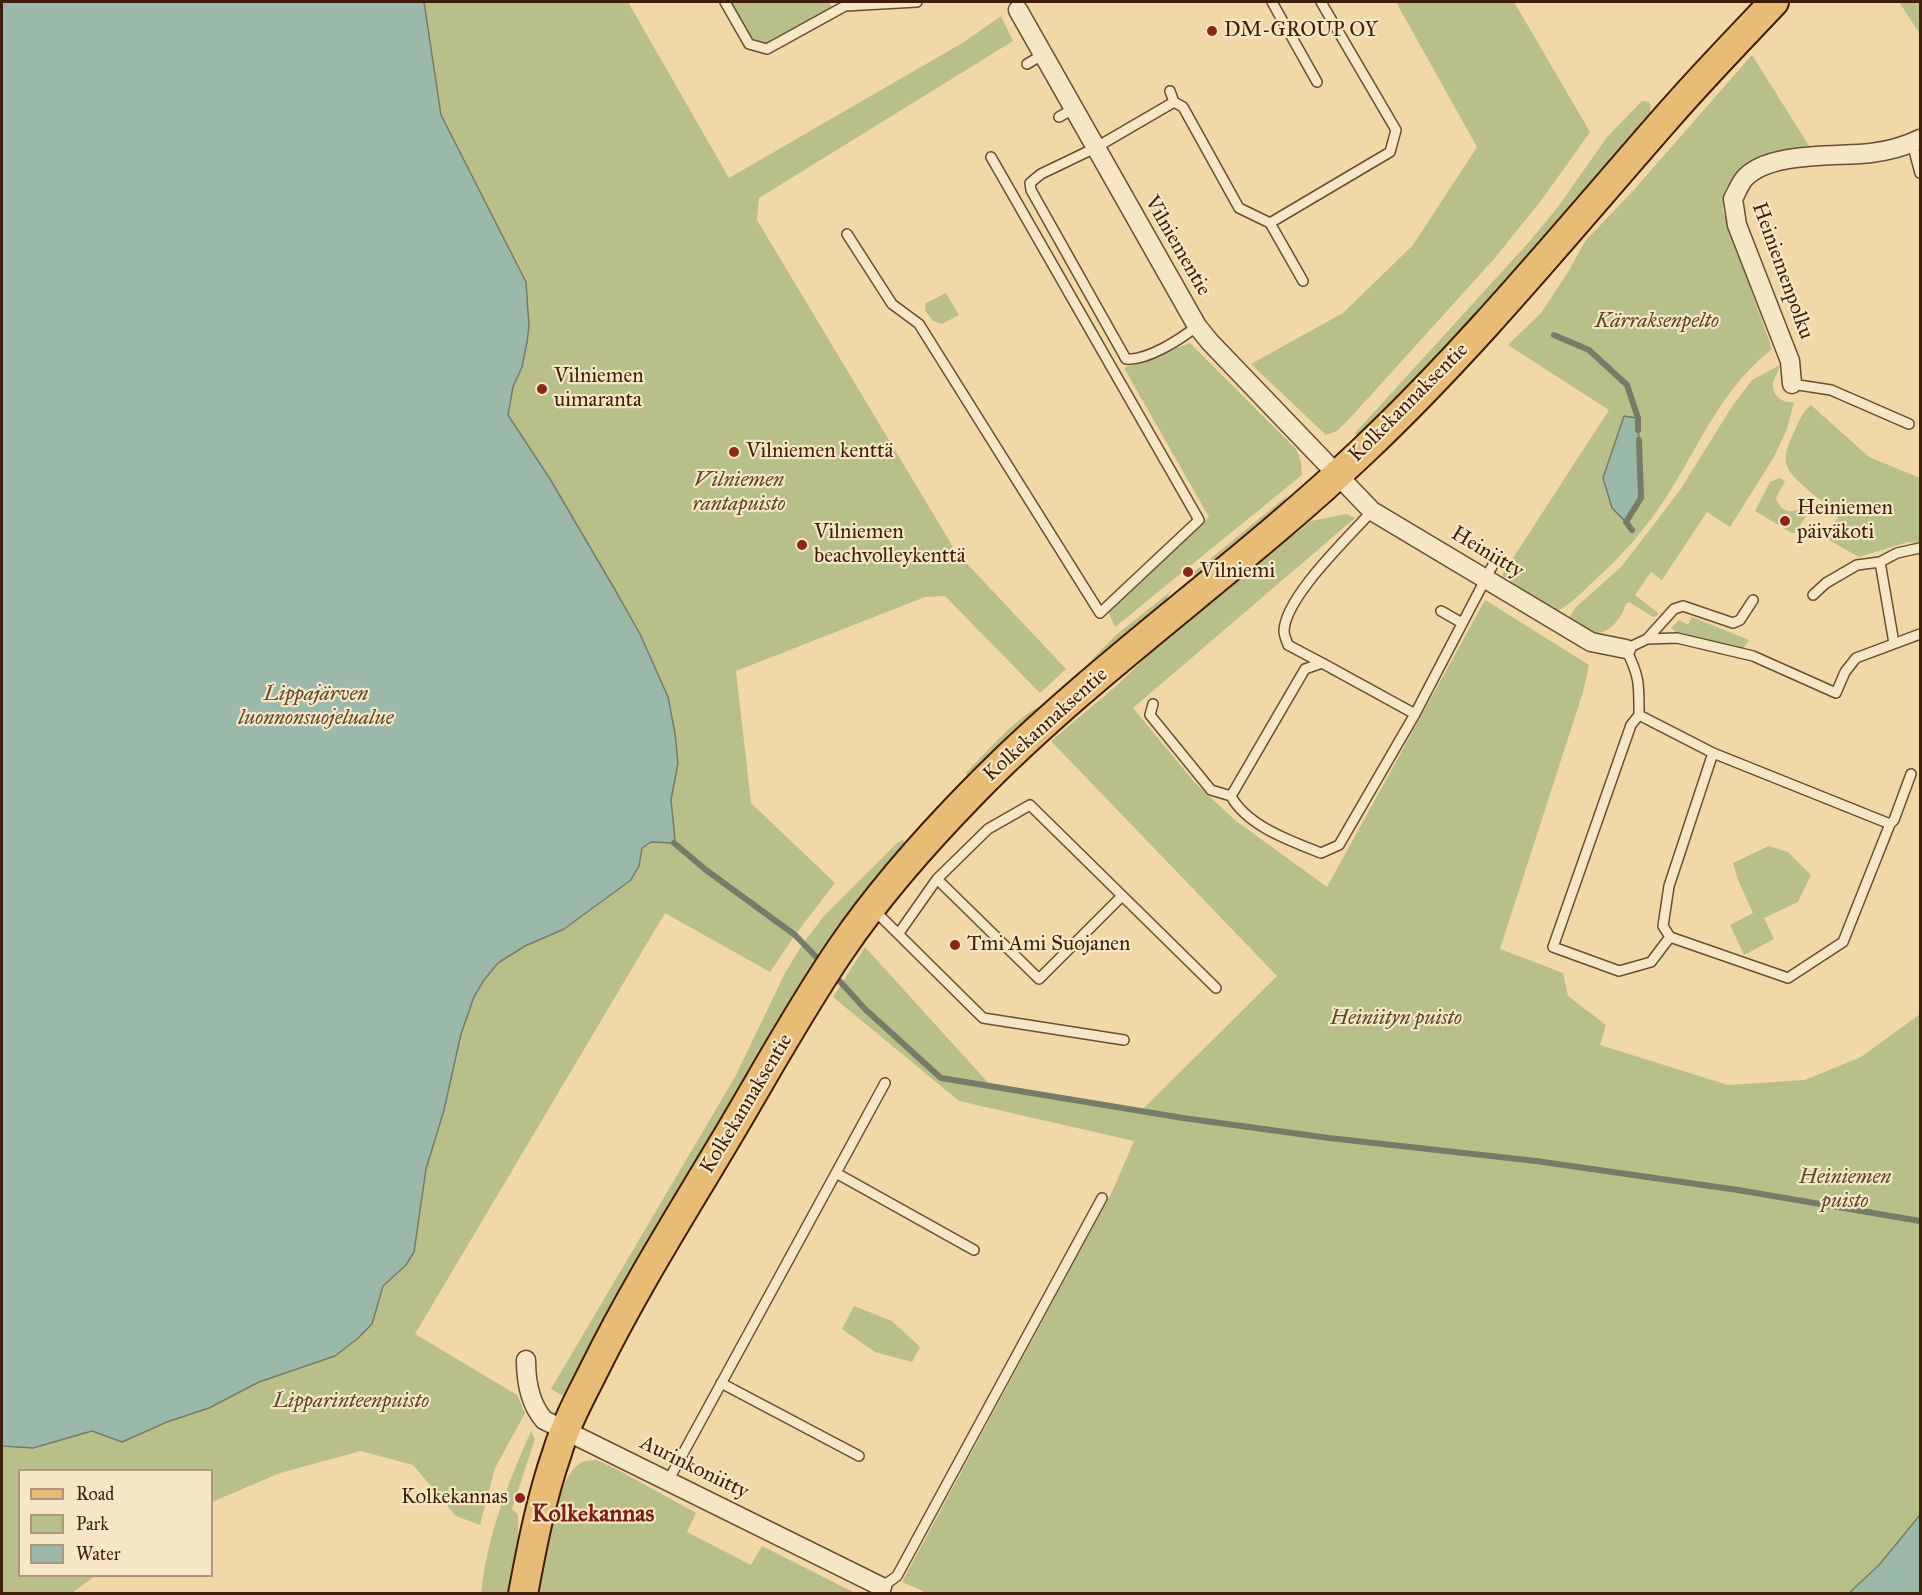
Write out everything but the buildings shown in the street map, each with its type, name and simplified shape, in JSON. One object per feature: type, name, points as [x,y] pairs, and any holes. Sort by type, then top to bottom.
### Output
[{"type":"main road","name":"Kolkekannaksentie","points":[[523,1593],[535,1528],[557,1452],[565,1430],[610,1336],[842,947],[921,848],[965,800],[1058,711],[1338,474],[1429,386],[1528,279],[1671,113],[1774,2]]},
{"type":"street","name":"Vilniementie","points":[[1016,6],[1034,60],[1066,113],[1095,148],[1197,326],[1338,474]]},
{"type":"street","name":"Heiniemenpolku","points":[[1792,384],[1790,361],[1737,225],[1733,199],[1745,178],[1770,164],[1802,158],[1873,153],[1916,141]]},
{"type":"street","name":"Heiniitty","points":[[1338,474],[1372,511],[1592,642],[1626,649]]},
{"type":"street","name":"Aurinkoniitty","points":[[526,1360],[526,1376],[536,1411],[544,1420],[882,1587]]},
{"type":"lane","points":[[725,2],[749,44],[767,49],[845,6],[917,2]]},
{"type":"lane","points":[[1272,2],[1317,82]]},
{"type":"lane","points":[[1270,223],[1390,152],[1396,130],[1324,3],[1321,2]]},
{"type":"lane","points":[[1170,90],[1174,102],[1183,107],[1239,208],[1270,223],[1303,281]]},
{"type":"lane","points":[[1174,102],[1095,148],[1049,170],[1030,183],[1031,190],[1126,359],[1134,360],[1167,346],[1197,326]]},
{"type":"lane","points":[[1133,113],[1139,123]]},
{"type":"lane","points":[[1916,141],[1920,173]]},
{"type":"lane","points":[[847,234],[892,304],[919,324],[1100,613],[1199,520],[991,157]]},
{"type":"lane","points":[[1792,384],[1831,390],[1910,424]]},
{"type":"lane","points":[[1372,511],[1310,580],[1288,616],[1284,633],[1288,645],[1415,714]]},
{"type":"lane","points":[[1813,596],[1826,584],[1857,565],[1880,562],[1897,553],[1920,548]]},
{"type":"lane","points":[[1153,704],[1150,715],[1211,790],[1231,796],[1237,808],[1276,835],[1321,853],[1340,844],[1415,714],[1497,557]]},
{"type":"lane","points":[[1880,562],[1894,643]]},
{"type":"lane","points":[[1670,936],[1651,962],[1619,971],[1553,947],[1631,725],[1639,716],[1640,685],[1637,672],[1626,649],[1647,639],[1674,609],[1683,606],[1733,623],[1740,620],[1753,600]]},
{"type":"lane","points":[[1441,611],[1462,623]]},
{"type":"lane","points":[[1647,639],[1677,638],[1753,656],[1836,693],[1845,672],[1856,658],[1920,634]]},
{"type":"lane","points":[[1231,796],[1305,669],[1322,663]]},
{"type":"lane","points":[[1639,716],[1713,753],[1890,824]]},
{"type":"lane","points":[[1713,753],[1669,886],[1663,926],[1670,936],[1788,978],[1844,942],[1911,774]]},
{"type":"lane","points":[[899,933],[937,879],[988,829],[1030,805],[1216,988]]},
{"type":"lane","points":[[937,879],[1038,979],[1122,896]]},
{"type":"lane","points":[[872,909],[983,1018],[1124,1040]]},
{"type":"lane","points":[[668,1481],[885,1083]]},
{"type":"lane","points":[[836,1173],[974,1250]]},
{"type":"lane","points":[[882,1587],[897,1576],[1102,1197]]},
{"type":"lane","points":[[722,1383],[859,1456]]},
{"type":"green space","name":"Lippajärven luonnonsuojelualue","points":[[2,2],[628,2],[729,178],[964,42],[1001,16],[1013,41],[759,198],[757,220],[956,552],[1066,669],[1040,693],[945,596],[925,597],[736,671],[751,803],[835,883],[770,972],[665,913],[415,1334],[517,1395],[525,1413],[495,1468],[480,1525],[456,1516],[413,1465],[361,1451],[280,1473],[213,1502],[213,1469],[18,1469],[18,1577],[94,1577],[72,1593],[2,1594]],"holes":[[[528,306],[527,342],[522,367],[513,386],[508,415],[453,358]]]},
{"type":"green space","points":[[727,2],[829,2],[833,9],[771,44],[751,42]]},
{"type":"green space","points":[[1396,2],[1514,2],[1590,132],[1543,198],[1494,259],[1351,417],[1337,431],[1326,435],[1251,364],[1343,313],[1413,245],[1477,147]]},
{"type":"green space","points":[[1899,2],[1920,2],[1920,34]]},
{"type":"green space","name":"Kärraksenpelto","points":[[1752,55],[1811,149],[1764,156],[1749,161],[1727,186],[1723,196],[1723,211],[1772,349],[1754,365],[1725,399],[1667,496],[1634,540],[1576,598],[1553,613],[1502,575],[1609,410],[1508,345],[1541,313],[1586,240],[1632,192]]},
{"type":"green space","points":[[1642,101],[1649,102],[1651,107],[1649,117],[1508,283],[1359,437],[1355,433],[1529,242],[1558,207],[1607,137]]},
{"type":"green space","points":[[946,293],[959,315],[942,324],[933,321],[925,310],[926,303]]},
{"type":"green space","points":[[1190,343],[1296,449],[1301,461],[1302,475],[1115,627],[1108,611],[1209,517],[1124,368]]},
{"type":"green space","points":[[1780,365],[1773,384],[1774,392],[1783,400],[1794,402],[1787,429],[1774,457],[1730,527],[1707,512],[1662,580],[1651,572],[1635,595],[1658,613],[1657,616],[1653,617],[1629,602],[1613,626],[1596,633],[1584,630],[1568,619],[1576,607],[1621,567],[1652,527],[1680,490],[1733,405],[1752,380]]},
{"type":"green space","points":[[1811,405],[1869,457],[1920,478],[1920,543],[1908,542],[1859,557],[1827,539],[1839,514],[1800,483],[1788,469],[1786,463],[1787,451],[1794,432],[1803,414]]},
{"type":"green space","points":[[1780,478],[1785,481],[1776,498],[1782,508],[1794,511],[1807,501],[1811,505],[1795,533],[1755,511],[1770,482]]},
{"type":"green space","points":[[1288,495],[1280,508],[1197,578],[1188,577]]},
{"type":"green space","points":[[1346,514],[1355,518],[1133,708],[1196,784],[1236,821],[1327,887],[1485,600],[1589,665],[1583,692],[1500,949],[1563,973],[1568,996],[1606,1025],[1600,1045],[1728,1085],[1805,1080],[1861,1057],[1920,1014],[1920,1515],[1879,1565],[1849,1593],[923,1593],[902,1582],[1112,1192],[1134,1141],[959,1101],[833,997],[865,947],[992,1087],[1142,1110],[1277,976],[1051,741],[1115,687],[1175,630],[1311,521]]},
{"type":"green space","points":[[1171,591],[1164,603],[1088,663],[1116,635]]},
{"type":"green space","points":[[1692,617],[1749,640],[1743,649],[1679,634],[1671,628],[1679,620],[1688,625]]},
{"type":"green space","points":[[1041,706],[1031,720],[968,777],[966,773],[1002,736],[1022,718]]},
{"type":"green space","points":[[903,840],[904,849],[609,1313],[563,1396],[551,1389],[735,1077],[785,973],[804,942],[824,916],[897,843]]},
{"type":"green space","points":[[1769,846],[1788,852],[1811,875],[1798,902],[1764,918],[1774,939],[1744,955],[1730,925],[1753,913],[1733,863]]},
{"type":"green space","points":[[854,1306],[892,1321],[920,1347],[912,1362],[875,1352],[842,1329]]},
{"type":"green space","points":[[531,1431],[535,1439],[512,1509],[518,1514],[518,1536],[509,1593],[481,1594],[493,1531],[514,1470]]},
{"type":"green space","points":[[597,1460],[696,1513],[687,1532],[751,1565],[762,1546],[855,1593],[538,1594],[551,1524],[563,1488],[570,1474],[579,1464]]},
{"type":"water","name":"Lippajärven luonnonsuojelualue","points":[[2,2],[424,2],[441,115],[526,282],[529,326],[527,342],[522,367],[513,387],[508,415],[550,479],[640,634],[668,697],[678,763],[671,800],[674,843],[651,842],[642,848],[639,866],[631,880],[564,929],[525,946],[498,963],[474,997],[461,1034],[444,1110],[426,1169],[414,1252],[406,1265],[383,1286],[372,1324],[335,1356],[259,1382],[209,1408],[167,1422],[122,1442],[92,1431],[33,1448],[2,1446]]},
{"type":"water","points":[[1624,416],[1638,418],[1641,498],[1626,522],[1612,508],[1603,478]]},
{"type":"water","points":[[1920,1515],[1920,1593],[1849,1593],[1879,1565]]},
{"type":"waterway","points":[[1554,335],[1589,350],[1627,385],[1638,418],[1638,430]]},
{"type":"waterway","points":[[1632,530],[1626,522],[1641,498],[1639,440]]},
{"type":"waterway","points":[[674,843],[706,870],[795,935],[822,963]]},
{"type":"waterway","points":[[834,975],[866,1010],[941,1078],[1183,1118],[1329,1138],[1536,1161],[1738,1190],[1920,1221]]},
{"type":"place","name":"DM-GROUP OY","points":[[1212,31]]},
{"type":"place","name":"Vilniemen uimaranta","points":[[542,389]]},
{"type":"place","name":"Vilniemen kenttä","points":[[734,452]]},
{"type":"place","name":"Heiniemen päiväkoti","points":[[1785,521]]},
{"type":"place","name":"Vilniemen beachvolleykenttä","points":[[802,545]]},
{"type":"place","name":"Vilniemi","points":[[1188,572]]},
{"type":"place","name":"Tmi Ami Suojanen","points":[[955,945]]},
{"type":"place","name":"Kolkekannas","points":[[520,1498]]},
{"type":"district","name":"Kolkekannas","points":[[593,1515]]},
{"type":"park label","name":"Vilniemen rantapuisto","points":[[739,493]]},
{"type":"park label","name":"Heiniityn puisto","points":[[1396,1019]]},
{"type":"park label","name":"Heiniemen puisto","points":[[1845,1190]]},
{"type":"park label","name":"Lipparinteenpuisto","points":[[351,1402]]}]
